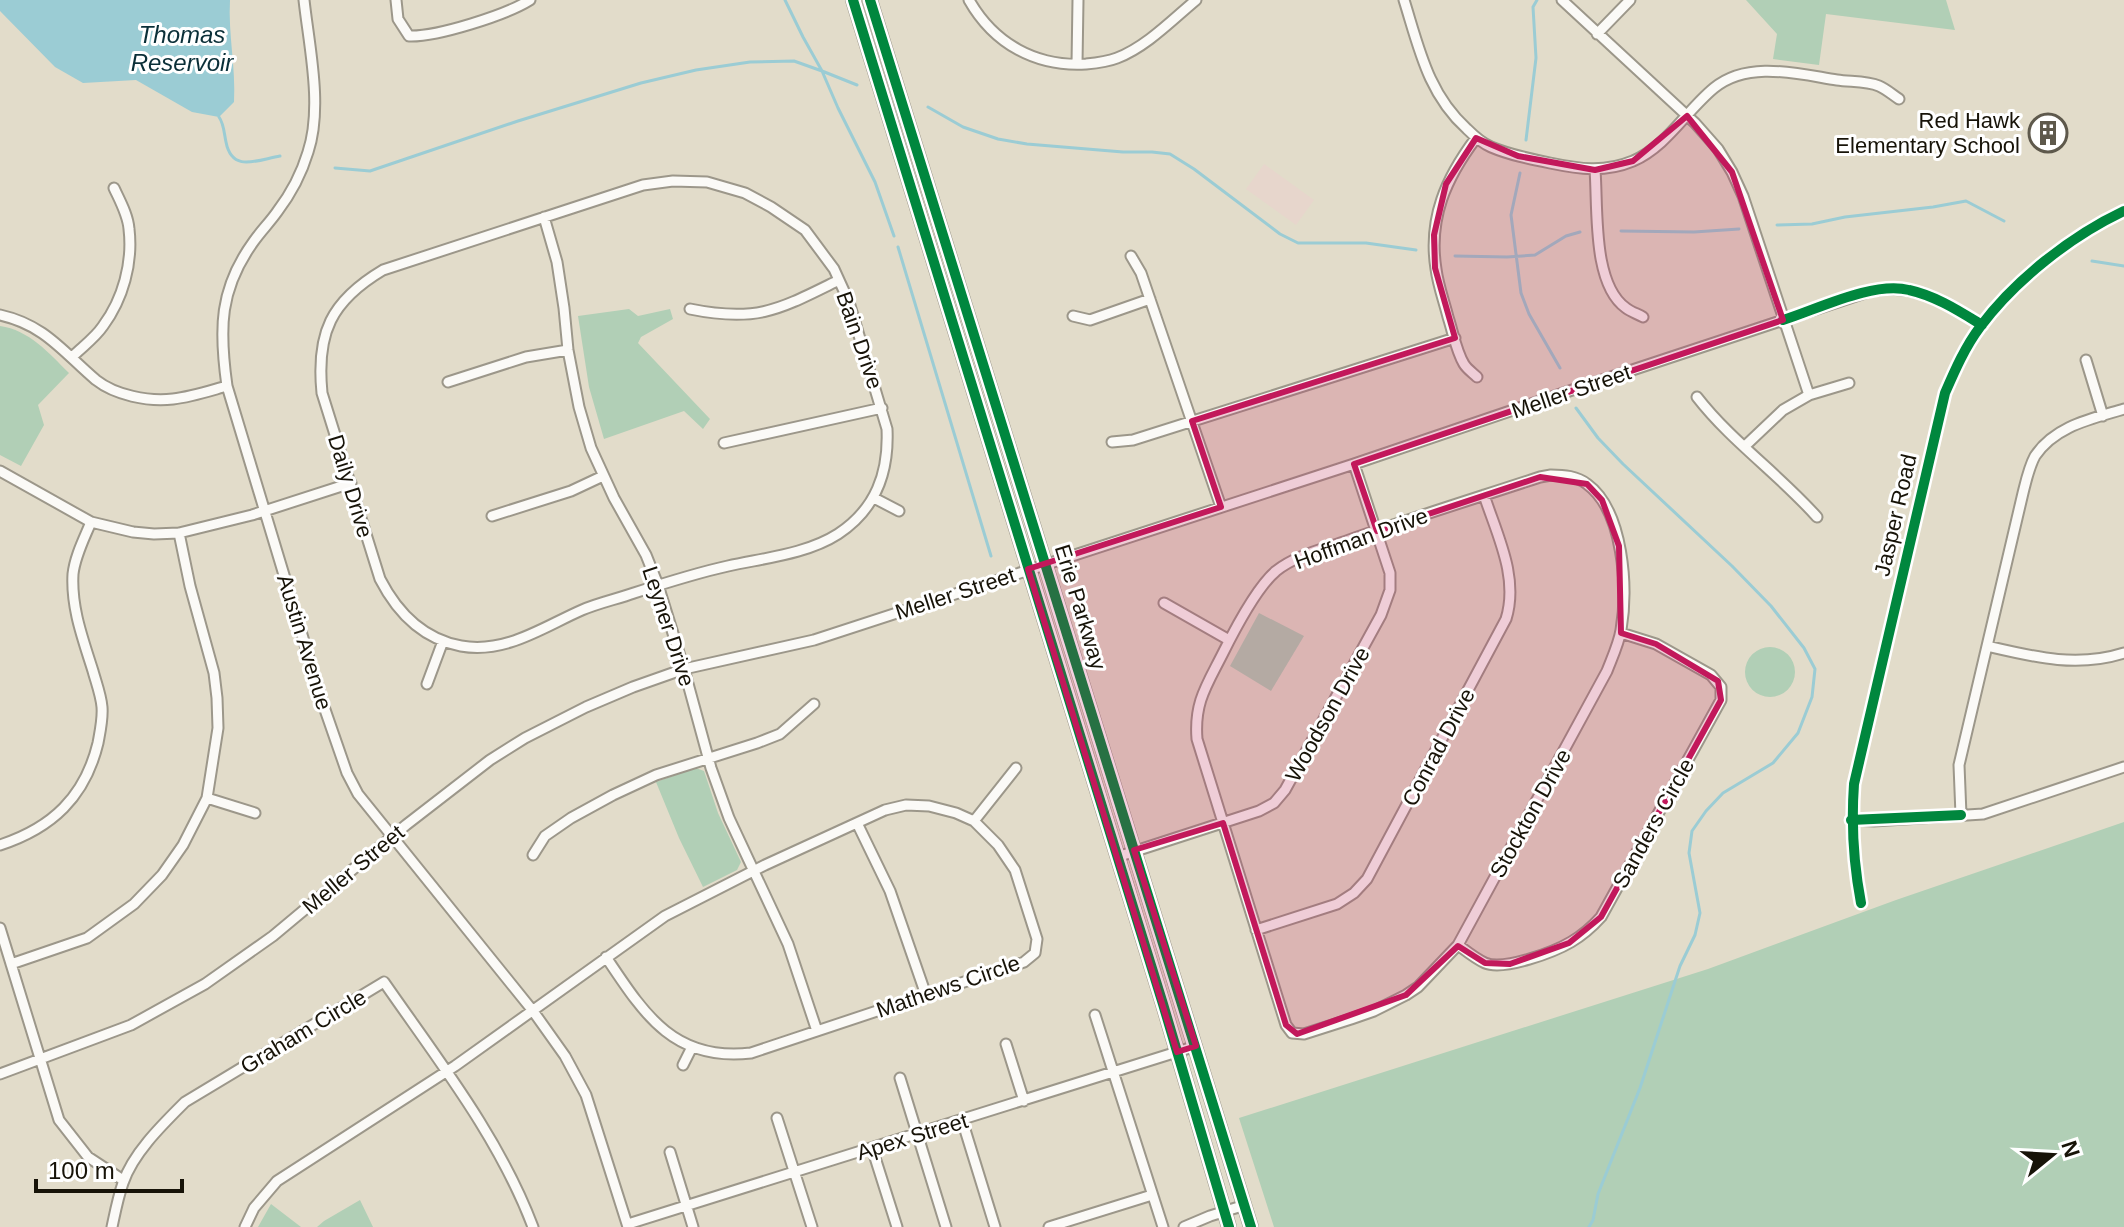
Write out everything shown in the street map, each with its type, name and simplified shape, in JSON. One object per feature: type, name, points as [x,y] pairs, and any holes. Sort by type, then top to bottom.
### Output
[{"type":"main road","name":"Erie Parkway","points":[[853,0],[1229,1227]]},
{"type":"main road","name":"Erie Parkway","points":[[870,0],[1251,1227]]},
{"type":"street","name":"Austin Avenue","points":[[304,0],[315,107],[310,149],[280,209],[237,268],[225,302],[221,348],[227,386],[322,701],[347,773],[358,794],[533,1011],[565,1056],[586,1095],[628,1226]]},
{"type":"street","points":[[396,0],[398,19],[409,36],[425,37],[513,10],[530,0]]},
{"type":"street","points":[[969,0],[980,18],[1012,47],[1033,57],[1077,64],[1100,63],[1135,49],[1196,0]]},
{"type":"street","points":[[1077,64],[1078,0]]},
{"type":"street","points":[[1404,0],[1431,81],[1441,101],[1456,119],[1489,146],[1518,156],[1579,169],[1595,170],[1633,161],[1655,147],[1716,86],[1743,73],[1792,73],[1879,86],[1899,99]]},
{"type":"street","points":[[1562,0],[1687,116],[1718,149],[1743,196],[1809,395]]},
{"type":"street","points":[[1597,34],[1630,0]]},
{"type":"street","points":[[1476,138],[1446,184],[1434,235],[1435,268],[1455,338],[1464,365],[1477,377]]},
{"type":"street","points":[[1595,170],[1605,275],[1625,308],[1643,317]]},
{"type":"street","name":"Bain Drive","points":[[544,217],[643,185],[673,181],[707,182],[745,193],[794,220],[822,250],[839,280],[849,302],[882,408],[888,447],[874,498],[858,518],[838,534],[817,544],[658,585]]},
{"type":"street","points":[[72,357],[101,329],[117,305],[125,283],[129,229],[114,188]]},
{"type":"street","name":"Jasper Road","points":[[1861,903],[1851,820],[1854,784],[1945,393],[1982,325],[2041,264],[2076,238],[2124,211]]},
{"type":"street","name":"Leyner Drive","points":[[544,217],[557,262],[568,350],[591,448],[658,585],[708,758],[729,818],[788,944],[817,1031]]},
{"type":"street","name":"Daily Drive","points":[[544,217],[383,270],[367,279],[336,310],[326,331],[319,368],[322,393],[380,579],[403,615],[423,631],[461,646],[479,648],[502,645],[584,609],[658,585]]},
{"type":"street","points":[[1131,256],[1141,273],[1221,507]]},
{"type":"street","points":[[690,309],[738,315],[772,311],[839,280]]},
{"type":"street","name":"Meller Street","points":[[0,1074],[131,1025],[205,984],[273,936],[490,760],[525,738],[633,687],[684,669],[814,640],[1852,297],[1889,288],[1907,289],[1942,301],[1982,325]]},
{"type":"street","points":[[1073,316],[1090,320],[1150,299]]},
{"type":"street","points":[[0,315],[14,318],[48,335],[99,383],[126,395],[172,399],[227,386]]},
{"type":"street","points":[[1112,442],[1133,440],[1455,338]]},
{"type":"street","points":[[448,382],[526,357],[568,350]]},
{"type":"street","points":[[2086,360],[2103,416]]},
{"type":"street","points":[[1745,446],[1783,410],[1809,395],[1849,383]]},
{"type":"street","points":[[1697,397],[1711,415],[1801,498],[1817,517]]},
{"type":"street","points":[[724,443],[882,408]]},
{"type":"street","points":[[1961,815],[1959,765],[2034,458],[2051,437],[2071,426],[2124,409]]},
{"type":"street","name":"Woodson Drive","points":[[1117,857],[1259,811],[1274,803],[1285,790],[1381,615],[1390,590],[1390,573],[1354,464]]},
{"type":"street","points":[[0,471],[91,522],[154,534],[179,533],[351,483]]},
{"type":"street","points":[[492,516],[571,491],[603,476]]},
{"type":"street","name":"Hoffman Drive","points":[[1292,1033],[1286,1025],[1197,739],[1195,718],[1201,697],[1229,640],[1260,590],[1289,561],[1540,477],[1573,477],[1587,484],[1599,496]]},
{"type":"street","name":"Conrad Drive","points":[[1256,930],[1337,904],[1354,893],[1367,879],[1506,619],[1511,595],[1510,575],[1484,495]]},
{"type":"street","name":"Stockton Drive","points":[[1292,1033],[1304,1034],[1394,1001],[1418,987],[1458,945],[1607,671],[1621,633],[1623,568],[1612,520],[1599,496]]},
{"type":"street","points":[[874,498],[899,511]]},
{"type":"street","points":[[0,845],[41,827],[78,792],[92,766],[101,730],[102,705],[76,618],[73,574],[77,554],[91,522]]},
{"type":"street","points":[[11,964],[87,938],[134,904],[162,875],[183,845],[207,798],[218,728],[217,698],[214,673],[179,533]]},
{"type":"street","points":[[1164,603],[1229,640]]},
{"type":"street","name":"Sanders Circle","points":[[1458,945],[1485,963],[1510,964],[1556,949],[1586,932],[1609,904],[1721,700],[1721,687],[1711,675],[1656,644],[1621,633]]},
{"type":"street","points":[[427,684],[443,641]]},
{"type":"street","points":[[1987,646],[2063,661],[2090,661],[2124,653]]},
{"type":"street","points":[[533,855],[545,836],[613,795],[656,775],[780,734],[814,704]]},
{"type":"street","points":[[1851,820],[1983,814],[2124,767]]},
{"type":"street","points":[[974,821],[1016,768]]},
{"type":"street","points":[[207,798],[255,813]]},
{"type":"street","name":"Mathews Circle","points":[[245,1227],[254,1208],[277,1181],[447,1072],[606,957],[665,916],[885,810],[906,805],[929,806],[974,821],[998,845],[1015,870],[1037,939],[1035,953],[1024,962],[751,1053],[734,1055],[712,1053],[679,1041],[650,1018],[606,957]]},
{"type":"street","points":[[857,823],[890,891],[926,995]]},
{"type":"street","points":[[0,928],[59,1120],[88,1157],[123,1180]]},
{"type":"street","name":"Graham Circle","points":[[112,1227],[123,1180],[150,1139],[185,1102],[384,982],[501,1155],[533,1227]]},
{"type":"street","points":[[1095,1015],[1163,1227]]},
{"type":"street","points":[[1006,1044],[1024,1101]]},
{"type":"street","name":"Apex Street","points":[[628,1226],[1196,1046]]},
{"type":"street","points":[[683,1065],[692,1047]]},
{"type":"street","points":[[900,1078],[946,1227]]},
{"type":"street","points":[[777,1118],[812,1227]]},
{"type":"street","points":[[962,1120],[995,1227]]},
{"type":"street","points":[[872,1148],[897,1227]]},
{"type":"street","points":[[670,1152],[693,1227]]},
{"type":"street","points":[[1049,1227],[1152,1195]]},
{"type":"street","points":[[1184,1227],[1245,1205]]},
{"type":"highlighted area","points":[[1687,116],[1732,172],[1783,320],[1354,464],[1377,531],[1540,477],[1587,484],[1602,500],[1619,546],[1621,633],[1656,644],[1718,681],[1721,700],[1601,917],[1569,943],[1510,964],[1485,963],[1458,946],[1406,995],[1297,1034],[1286,1025],[1223,823],[1134,850],[1196,1046],[1177,1052],[1028,569],[1221,507],[1192,421],[1455,338],[1435,268],[1434,235],[1446,184],[1476,138],[1518,156],[1595,170],[1633,161]]},
{"type":"shaded area","points":[[1264,164],[1314,200],[1296,225],[1246,189]]},
{"type":"green space","points":[[1746,0],[1946,0],[1955,30],[1826,14],[1819,65],[1773,59],[1777,34]]},
{"type":"green space","points":[[629,309],[638,316],[670,309],[673,319],[641,337],[638,343],[710,419],[703,429],[684,411],[604,439],[589,387],[578,316]]},
{"type":"green space","points":[[0,326],[29,337],[69,373],[38,405],[44,425],[21,466],[0,455]]},
{"type":"green space","points":[[1259,613],[1304,636],[1271,691],[1230,666]]},
{"type":"green space","points":[[1770,647],[1787,655],[1795,672],[1787,689],[1770,697],[1753,689],[1745,672],[1753,655]]},
{"type":"green space","points":[[696,768],[704,771],[718,813],[741,862],[737,870],[703,887],[656,782]]},
{"type":"green space","points":[[2124,822],[2124,1227],[1274,1227],[1239,1118],[1708,969],[1896,900]]},
{"type":"green space","points":[[360,1200],[373,1227],[317,1227],[324,1221]]},
{"type":"green space","points":[[271,1204],[301,1227],[258,1227]]},
{"type":"water","name":"Thomas Reservoir","points":[[0,0],[230,0],[234,102],[219,117],[192,112],[136,80],[83,83],[55,67],[0,11]]},
{"type":"waterway","points":[[785,0],[822,71],[857,85]]},
{"type":"waterway","points":[[1526,140],[1536,58],[1533,7],[1537,0]]},
{"type":"waterway","points":[[335,168],[370,171],[518,121],[641,83],[696,70],[750,62],[794,61],[822,71],[875,182],[894,236]]},
{"type":"waterway","points":[[928,107],[963,127],[998,139],[1027,144],[1170,154],[1280,234],[1298,243],[1366,243],[1416,250]]},
{"type":"waterway","points":[[219,117],[229,152],[234,158],[254,162],[280,156]]},
{"type":"waterway","points":[[1520,173],[1511,215],[1521,293],[1529,314],[1560,368]]},
{"type":"waterway","points":[[1777,225],[1812,224],[1966,201],[2004,221]]},
{"type":"waterway","points":[[1621,231],[1739,229]]},
{"type":"waterway","points":[[1455,256],[1535,255],[1566,236],[1580,232]]},
{"type":"waterway","points":[[898,247],[991,556]]},
{"type":"waterway","points":[[2092,261],[2124,266]]},
{"type":"waterway","points":[[1576,408],[1598,438],[1623,464],[1771,606],[1804,648],[1815,669],[1812,697],[1798,733],[1773,763],[1723,793],[1692,831],[1689,853],[1700,913],[1695,935],[1680,966],[1589,1227]]},
{"type":"cycle path","points":[[853,0],[1229,1227]]},
{"type":"cycle path","points":[[870,0],[1251,1227]]},
{"type":"cycle path","points":[[1861,903],[1853,844],[1854,784],[1945,393],[1975,335],[2010,293],[2064,246],[2124,211]]},
{"type":"cycle path","points":[[1783,320],[1863,293],[1895,288],[1929,296],[1982,325]]},
{"type":"cycle path","points":[[1851,820],[1961,815]]},
{"type":"place","name":"Red Hawk Elementary School","points":[[2048,133]]}]
